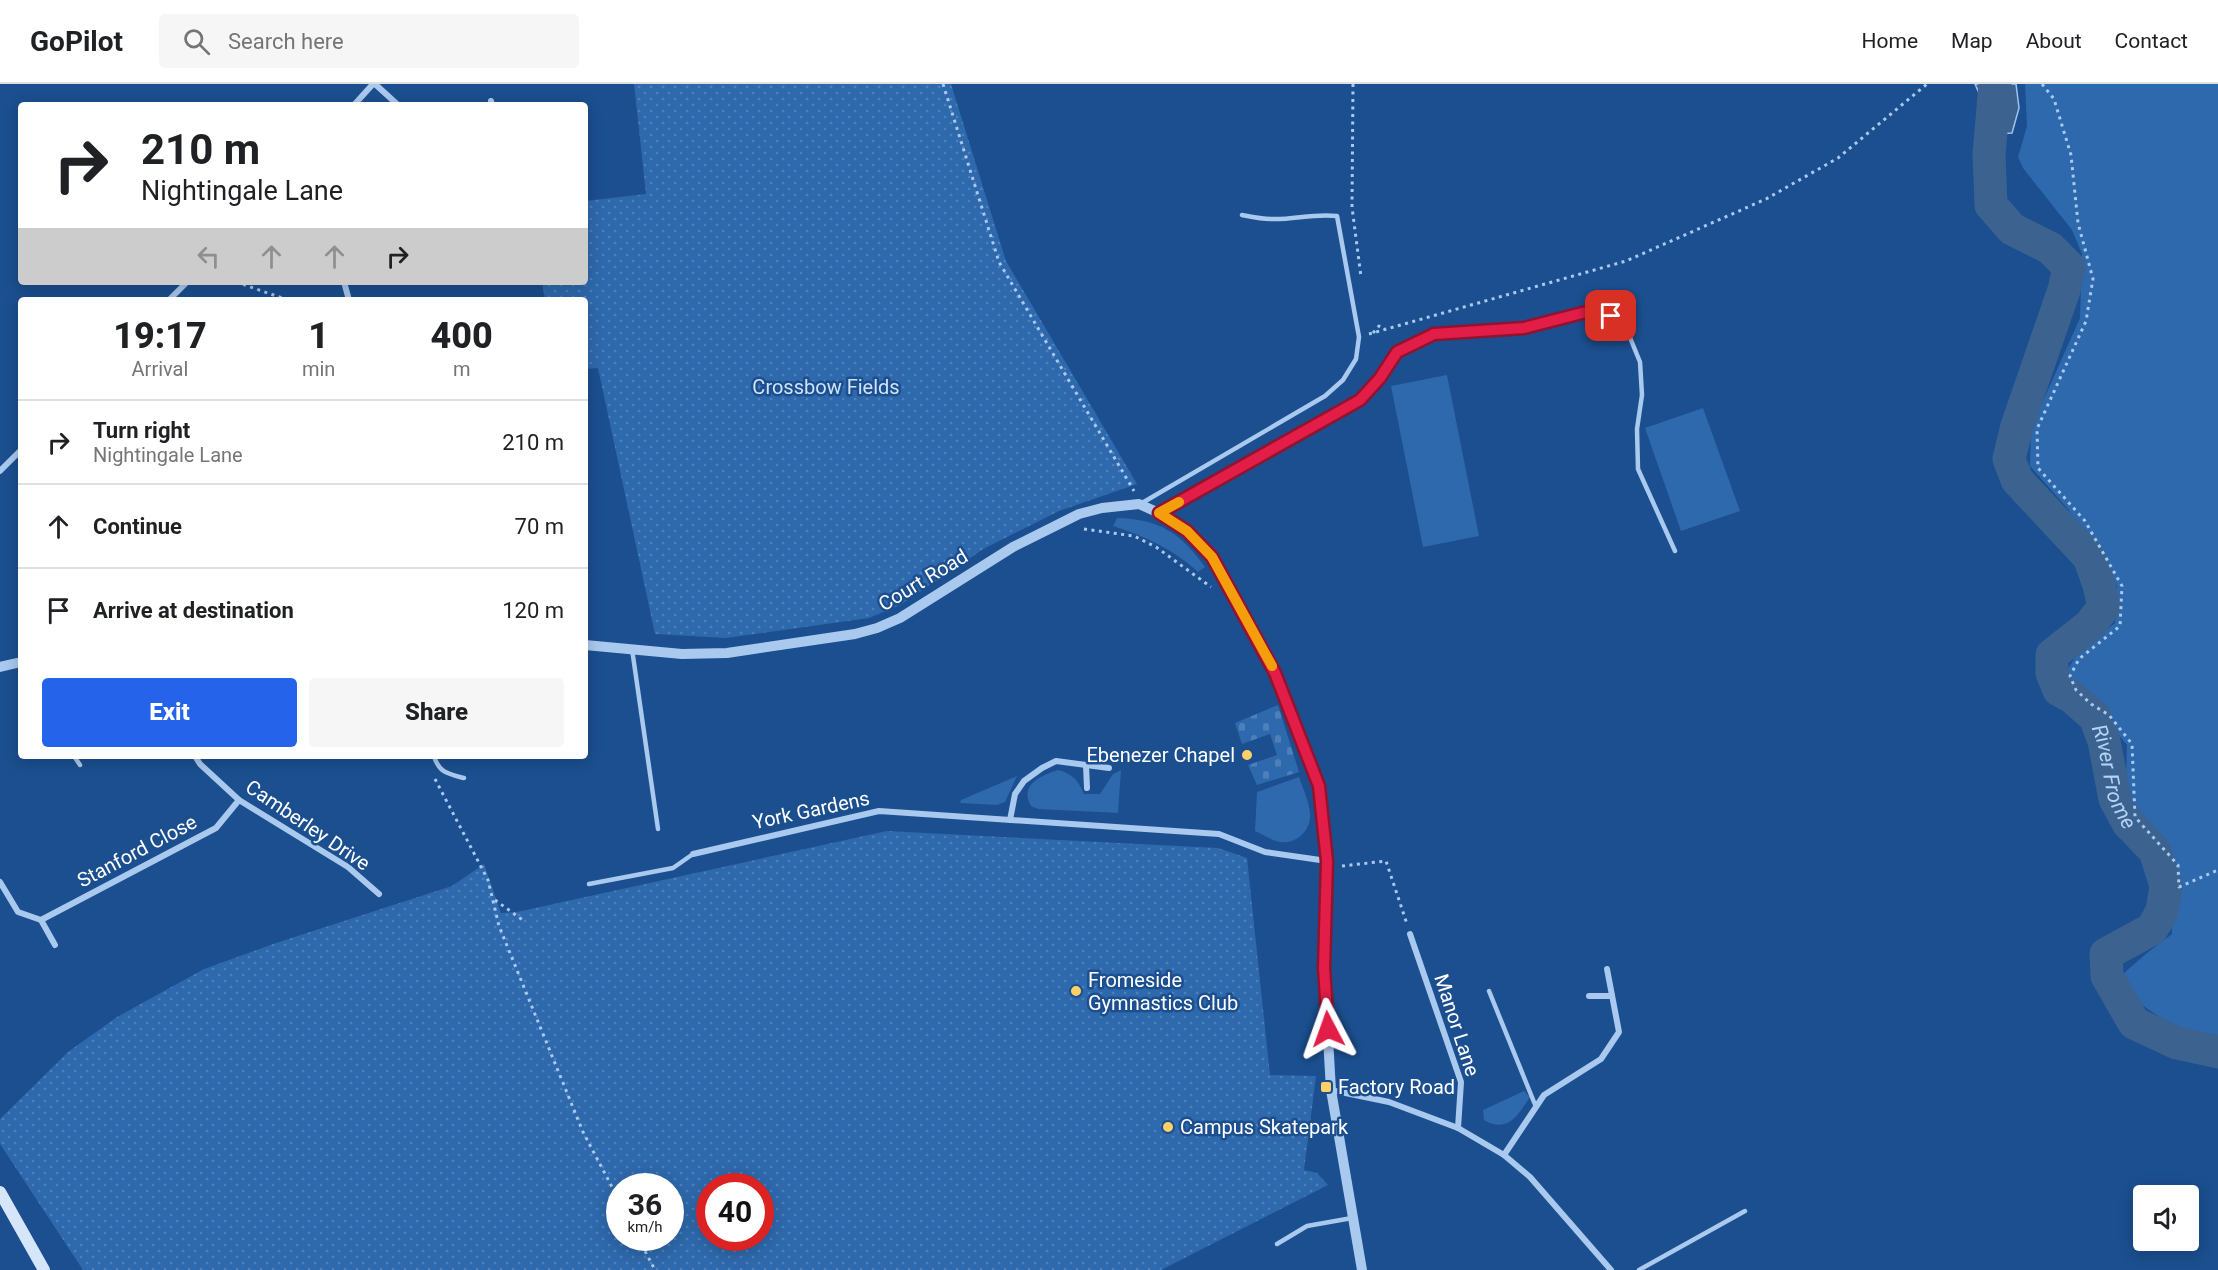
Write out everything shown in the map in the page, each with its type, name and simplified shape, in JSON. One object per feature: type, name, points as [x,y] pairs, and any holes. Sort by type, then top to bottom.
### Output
[{"type":"main road","points":[[0,1192],[44,1270]]},
{"type":"street","points":[[357,102],[374,84],[395,102]]},
{"type":"street","points":[[172,297],[184,285]]},
{"type":"street","points":[[0,471],[18,453]]},
{"type":"street","points":[[1139,504],[1159,513],[1187,531],[1212,557],[1275,673],[1319,786],[1327,864],[1324,968],[1331,1090],[1362,1270]]},
{"type":"street","name":"Court Road","points":[[588,645],[682,654],[727,653],[855,634],[900,618],[1013,547],[1079,514],[1102,508],[1139,504]]},
{"type":"street","points":[[0,667],[18,663]]},
{"type":"street","name":"Camberley Drive","points":[[197,759],[239,800],[348,867],[379,894]]},
{"type":"street","points":[[1010,820],[1015,795],[1024,781],[1056,761],[1110,768]]},
{"type":"street","points":[[1086,765],[1087,788]]},
{"type":"street","name":"Stanford Close","points":[[41,920],[216,828],[239,800]]},
{"type":"street","name":"York Gardens","points":[[693,854],[879,812],[1219,834],[1265,852],[1327,864]]},
{"type":"street","points":[[0,882],[18,912],[41,920],[55,945]]},
{"type":"street","name":"Manor Lane","points":[[1410,934],[1461,1082],[1458,1128]]},
{"type":"street","points":[[1504,1155],[1544,1095],[1601,1059],[1619,1032],[1607,969]]},
{"type":"street","points":[[1589,996],[1612,996]]},
{"type":"street","points":[[1331,1090],[1389,1102],[1458,1128],[1504,1155],[1530,1177],[1611,1270]]},
{"type":"lane","points":[[1139,504],[1325,396],[1343,380],[1356,359],[1359,337],[1337,216],[1320,214],[1269,219],[1242,215]]},
{"type":"lane","points":[[1159,513],[1360,400],[1380,378],[1397,352],[1434,334],[1524,328],[1598,309],[1624,323],[1640,362],[1642,395],[1637,429],[1638,469],[1675,551]]},
{"type":"lane","points":[[632,649],[658,829]]},
{"type":"lane","points":[[76,759],[80,765]]},
{"type":"lane","points":[[435,759],[437,766],[446,773],[464,778]]},
{"type":"lane","points":[[589,884],[673,868],[693,854]]},
{"type":"lane","points":[[1489,991],[1536,1107]]},
{"type":"lane","points":[[1639,1270],[1745,1210]]},
{"type":"lane","points":[[1277,1244],[1307,1226],[1352,1218]]},
{"type":"path","points":[[943,84],[999,262],[1131,486],[1139,504]]},
{"type":"path","points":[[1353,84],[1352,207],[1361,277]]},
{"type":"path","points":[[1359,337],[1626,261],[1766,200],[1838,158],[1927,84]]},
{"type":"path","points":[[2042,84],[2054,99],[2071,155],[2078,223],[2093,279],[2086,321],[2037,429],[2038,468],[2085,521],[2122,586],[2120,626],[2079,659],[2070,676],[2076,690],[2091,704],[2109,714],[2132,744],[2135,817],[2178,865],[2180,887],[2218,870]]},
{"type":"path","points":[[245,285],[279,297]]},
{"type":"path","points":[[1079,528],[1134,536],[1156,547],[1214,590]]},
{"type":"path","points":[[434,778],[488,880],[499,926],[579,1121],[606,1174]]},
{"type":"path","points":[[1327,864],[1386,861],[1410,934]]},
{"type":"path","points":[[494,899],[524,921]]},
{"type":"path","points":[[645,1251],[655,1270]]},
{"type":"green space","name":"Crossbow Fields","points":[[634,84],[951,84],[1006,261],[1137,484],[1059,511],[985,548],[900,605],[869,618],[726,638],[655,634],[598,368],[588,369],[588,297],[544,297],[542,285],[588,285],[588,201],[646,194]]},
{"type":"green space","points":[[2025,84],[2218,84],[2218,1039],[2193,1033],[2166,1020],[2141,1004],[2122,986],[2125,972],[2172,934],[2171,915],[2176,892],[2175,869],[2131,819],[2126,780],[2127,745],[2105,719],[2075,696],[2065,674],[2077,654],[2115,623],[2117,586],[2068,509],[2030,466],[2031,428],[2080,318],[2082,254],[2072,230],[2023,168],[2018,157],[2027,126]]},
{"type":"green space","points":[[1447,375],[1479,536],[1423,547],[1391,386]]},
{"type":"green space","points":[[1703,408],[1740,511],[1681,531],[1645,428]]},
{"type":"green space","points":[[1117,518],[1145,521],[1168,530],[1187,545],[1205,567],[1198,572],[1158,544],[1113,526]]},
{"type":"green space","points":[[1278,705],[1299,772],[1257,785],[1248,765],[1277,755],[1270,734],[1242,744],[1235,723]]},
{"type":"green space","points":[[1058,770],[1074,778],[1084,794],[1100,794],[1113,774],[1121,770],[1118,813],[1038,809],[1031,806],[1028,798],[1030,787],[1039,778]]},
{"type":"green space","points":[[1017,776],[1005,802],[997,805],[960,803],[961,800]]},
{"type":"green space","points":[[1299,777],[1310,813],[1308,826],[1301,836],[1289,842],[1283,842],[1255,831],[1257,792]]},
{"type":"green space","points":[[887,831],[1218,848],[1247,858],[1270,1075],[1316,1076],[1304,1170],[1317,1173],[1328,1185],[1161,1270],[83,1270],[0,1144],[0,1119],[68,1052],[117,1017],[204,969],[273,944],[452,886],[484,864],[501,913],[517,912]]},
{"type":"green space","points":[[1524,1091],[1530,1097],[1512,1121],[1500,1125],[1484,1120],[1483,1110]]},
{"type":"shaded area","points":[[1975,84],[2016,84],[2019,108],[2012,133],[1981,135],[1979,93]]},
{"type":"waterway","name":"River Frome","points":[[1995,84],[1989,155],[1991,205],[2012,229],[2050,248],[2069,267],[2064,290],[2017,426],[2009,459],[2017,480],[2089,557],[2104,607],[2090,625],[2052,655],[2052,673],[2059,690],[2072,697],[2095,717],[2104,741],[2115,799],[2128,823],[2155,851],[2166,886],[2162,911],[2152,929],[2106,954],[2107,976],[2134,1023],[2177,1043],[2218,1052]]},
{"type":"slow traffic","points":[[1179,502],[1159,513],[1187,531],[1212,557],[1272,666]]},
{"type":"place","name":"Ebenezer Chapel","points":[[1247,755]]},
{"type":"place","name":"Fromeside Gymnastics Club","points":[[1076,991]]},
{"type":"place","name":"Factory Road","points":[[1326,1087]]},
{"type":"place","name":"Campus Skatepark","points":[[1168,1127]]},
{"type":"route","points":[[1328,1029],[1324,968],[1327,861],[1319,786],[1275,673],[1212,557],[1187,531],[1159,513],[1360,400],[1380,378],[1397,352],[1434,334],[1524,328],[1598,309],[1611,316]]}]
